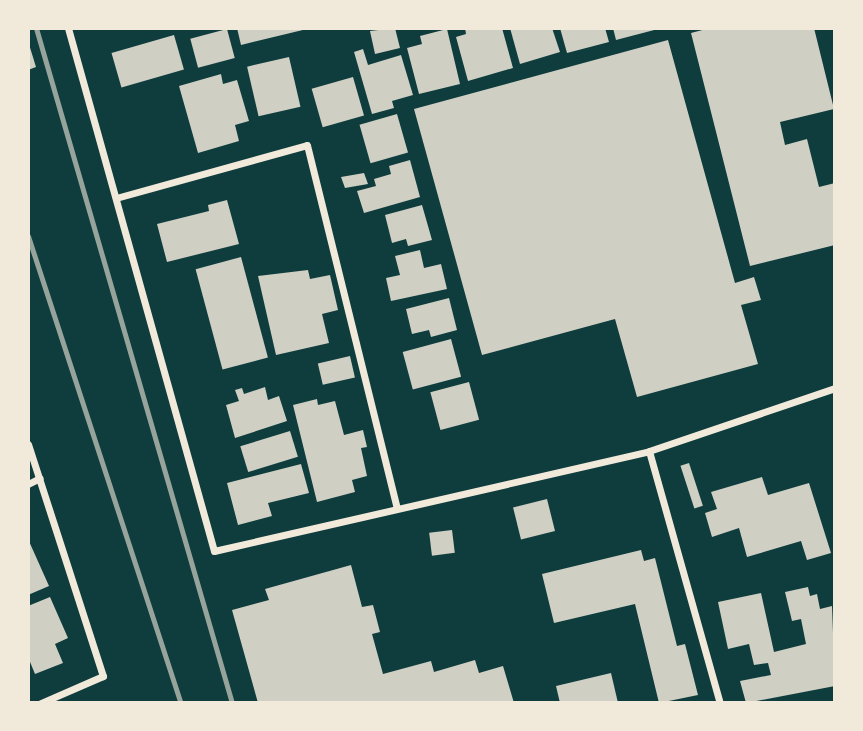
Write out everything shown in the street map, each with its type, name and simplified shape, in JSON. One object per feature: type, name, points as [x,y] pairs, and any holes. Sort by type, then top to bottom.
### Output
[{"type":"street","points":[[68,28],[214,551],[649,451],[835,388]]},
{"type":"street","points":[[116,198],[307,145],[397,509]]},
{"type":"street","points":[[28,444],[103,676],[41,703]]},
{"type":"street","points":[[649,451],[720,703]]},
{"type":"street","points":[[28,484],[40,478]]},
{"type":"building","points":[[237,28],[306,28],[307,29],[241,45]]},
{"type":"building","points":[[395,28],[400,48],[375,54],[370,31]]},
{"type":"building","points":[[465,28],[502,28],[513,68],[468,81],[456,37],[466,34]]},
{"type":"building","points":[[510,28],[552,28],[560,52],[520,64]]},
{"type":"building","points":[[560,28],[605,28],[609,42],[567,53]]},
{"type":"building","points":[[613,28],[658,28],[658,29],[616,40]]},
{"type":"building","points":[[710,28],[814,28],[834,109],[780,122],[785,145],[807,139],[819,187],[835,183],[835,245],[750,266],[691,33]]},
{"type":"building","points":[[227,29],[235,58],[198,68],[190,39]]},
{"type":"building","points":[[447,29],[460,84],[419,94],[407,48],[422,44],[420,36]]},
{"type":"building","points":[[174,35],[184,70],[121,88],[112,53]]},
{"type":"building","points":[[668,40],[735,283],[754,277],[761,300],[741,305],[758,364],[637,397],[615,319],[482,355],[414,109]]},
{"type":"building","points":[[28,41],[36,67],[28,70]]},
{"type":"building","points":[[363,49],[368,65],[401,55],[413,95],[392,101],[394,108],[372,114],[354,52]]},
{"type":"building","points":[[289,57],[300,107],[259,116],[247,67]]},
{"type":"building","points":[[221,74],[223,84],[237,80],[249,121],[235,125],[239,141],[198,153],[179,86]]},
{"type":"building","points":[[353,77],[364,115],[323,127],[312,89]]},
{"type":"building","points":[[397,114],[408,152],[371,163],[360,125]]},
{"type":"building","points":[[410,160],[420,197],[364,213],[357,191],[376,186],[374,179],[391,174],[389,166]]},
{"type":"building","points":[[364,173],[368,184],[345,188],[341,177]]},
{"type":"building","points":[[227,200],[239,244],[167,262],[157,224],[209,211],[208,205]]},
{"type":"building","points":[[422,205],[432,240],[408,246],[406,239],[392,243],[385,215]]},
{"type":"building","points":[[420,250],[424,268],[441,264],[447,289],[391,301],[386,278],[400,275],[395,256]]},
{"type":"building","points":[[241,257],[268,357],[223,370],[196,269]]},
{"type":"building","points":[[308,270],[310,279],[330,275],[338,310],[322,314],[329,343],[276,355],[258,276]]},
{"type":"building","points":[[449,298],[457,330],[431,337],[429,330],[412,334],[406,309]]},
{"type":"building","points":[[451,339],[461,377],[413,390],[403,352]]},
{"type":"building","points":[[350,356],[355,377],[323,385],[318,363]]},
{"type":"building","points":[[469,382],[479,420],[440,430],[430,392]]},
{"type":"building","points":[[265,387],[268,400],[279,396],[287,421],[235,438],[226,405],[239,401],[235,390],[242,388],[244,394]]},
{"type":"building","points":[[317,399],[318,405],[335,401],[344,435],[363,430],[367,447],[361,448],[367,476],[352,480],[355,492],[317,502],[293,405]]},
{"type":"building","points":[[290,431],[298,457],[248,472],[240,446]]},
{"type":"building","points":[[689,463],[703,506],[694,509],[680,466]]},
{"type":"building","points":[[301,464],[309,493],[268,503],[272,516],[238,525],[227,483]]},
{"type":"building","points":[[762,477],[768,495],[809,483],[831,553],[807,560],[801,541],[747,557],[739,528],[712,537],[705,513],[717,509],[711,492]]},
{"type":"building","points":[[547,499],[555,531],[521,539],[513,507]]},
{"type":"building","points":[[452,530],[455,553],[432,556],[429,533]]},
{"type":"building","points":[[28,539],[49,586],[28,595]]},
{"type":"building","points":[[641,550],[644,561],[655,558],[677,646],[685,644],[698,695],[659,703],[635,604],[554,623],[542,574]]},
{"type":"building","points":[[351,565],[362,607],[373,605],[380,632],[372,634],[383,674],[431,661],[434,672],[475,660],[479,673],[503,666],[514,703],[258,703],[232,610],[269,600],[265,589]]},
{"type":"building","points":[[808,587],[810,596],[817,594],[820,609],[832,606],[835,686],[746,703],[740,681],[771,675],[768,663],[754,665],[749,644],[728,649],[718,602],[761,593],[774,652],[806,644],[801,619],[792,621],[785,592]]},
{"type":"building","points":[[50,597],[68,638],[55,644],[63,663],[35,674],[28,657],[28,606]]},
{"type":"building","points":[[611,673],[618,703],[560,703],[556,686]]},
{"type":"railway","points":[[36,28],[232,703]]},
{"type":"railway","points":[[28,236],[181,703]]}]
